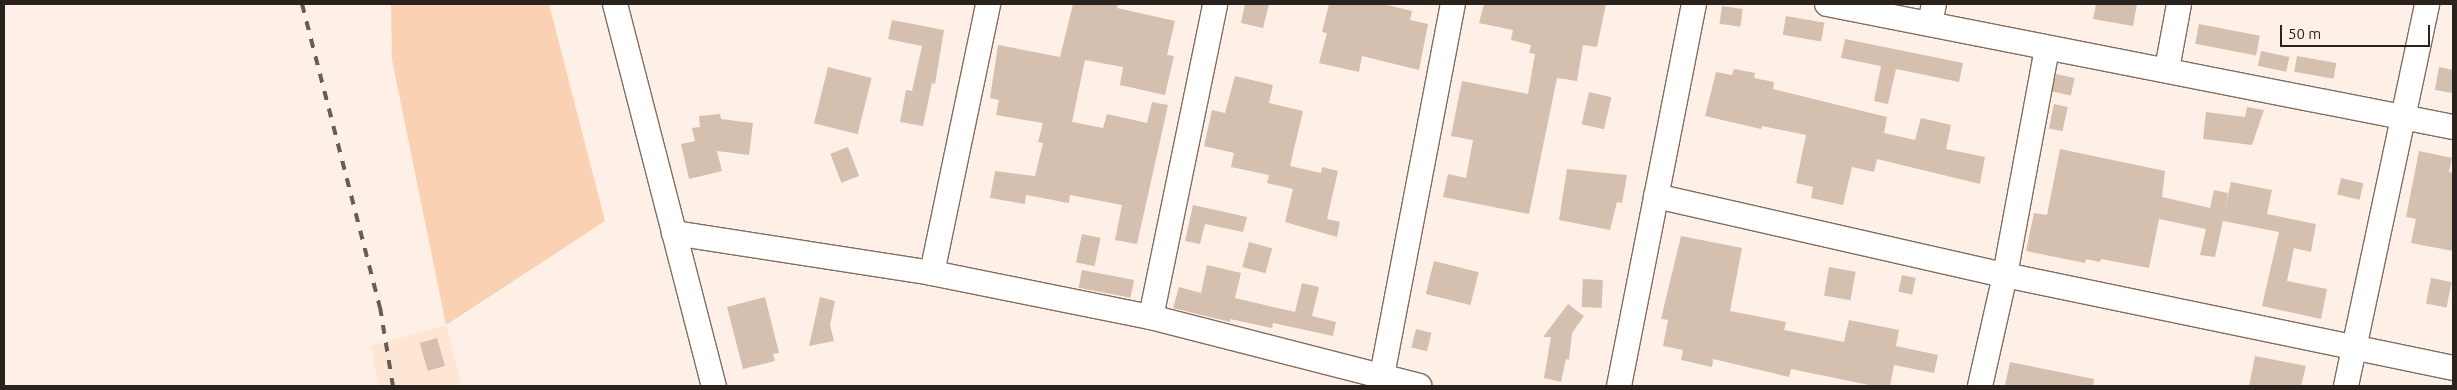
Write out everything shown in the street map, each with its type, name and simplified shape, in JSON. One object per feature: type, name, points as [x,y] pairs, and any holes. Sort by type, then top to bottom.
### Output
[{"type":"street","points":[[615,4],[714,386]]},
{"type":"street","points":[[932,273],[988,4]]},
{"type":"street","points":[[1151,317],[1215,4]]},
{"type":"street","points":[[1381,382],[1454,4]]},
{"type":"street","points":[[1619,386],[1694,4]]},
{"type":"street","points":[[1827,4],[1932,14],[2047,49],[2166,69],[2453,126]]},
{"type":"street","points":[[2166,69],[2180,4]]},
{"type":"street","points":[[2346,386],[2426,4]]},
{"type":"street","points":[[1980,386],[2006,275],[2047,49]]},
{"type":"street","points":[[1656,196],[2006,275],[2453,368]]},
{"type":"street","points":[[674,233],[932,273],[1151,317],[1381,382],[1420,386]]},
{"type":"shaded area","points":[[391,4],[549,4],[605,221],[446,325],[392,60]]},
{"type":"shaded area","points":[[446,325],[462,386],[378,386],[371,346]]},
{"type":"building","points":[[1073,4],[1118,4],[1117,8],[1175,21],[1167,55],[1174,56],[1165,95],[1120,85],[1123,67],[1085,60],[1072,122],[1103,128],[1107,114],[1147,123],[1152,102],[1168,105],[1137,244],[1115,240],[1122,205],[1070,195],[1069,203],[1026,195],[1025,204],[990,198],[995,171],[1035,176],[1043,143],[1038,142],[1043,123],[996,115],[999,100],[990,98],[998,45],[1060,57]]},
{"type":"building","points":[[1245,4],[1269,4],[1263,28],[1241,23]]},
{"type":"building","points":[[1329,4],[1383,4],[1412,11],[1410,20],[1428,24],[1419,70],[1362,56],[1359,72],[1319,63],[1327,33],[1322,32]]},
{"type":"building","points":[[1484,4],[1606,4],[1597,47],[1583,45],[1577,81],[1557,78],[1529,214],[1443,197],[1448,174],[1466,178],[1473,140],[1451,136],[1462,81],[1528,94],[1535,54],[1529,53],[1531,45],[1511,40],[1513,30],[1479,23]]},
{"type":"building","points":[[2096,4],[2137,4],[2133,26],[2093,19]]},
{"type":"building","points":[[1722,6],[1743,9],[1740,27],[1719,24]]},
{"type":"building","points":[[1786,16],[1824,23],[1821,41],[1783,35]]},
{"type":"building","points":[[892,20],[944,30],[935,84],[932,83],[923,126],[900,122],[906,90],[912,91],[922,46],[888,39]]},
{"type":"building","points":[[2199,24],[2260,36],[2256,55],[2195,44]]},
{"type":"building","points":[[1845,39],[1963,63],[1959,82],[1896,69],[1888,104],[1874,101],[1881,66],[1841,58]]},
{"type":"building","points":[[2261,51],[2289,57],[2286,72],[2258,66]]},
{"type":"building","points":[[2297,56],[2336,63],[2334,79],[2294,72]]},
{"type":"building","points":[[828,67],[872,78],[858,134],[814,123]]},
{"type":"building","points":[[2439,67],[2453,70],[2453,93],[2435,90]]},
{"type":"building","points":[[1734,69],[1755,73],[1754,78],[1774,82],[1773,89],[1887,117],[1884,133],[1915,140],[1921,118],[1951,125],[1946,149],[1985,157],[1980,184],[1877,159],[1874,172],[1852,167],[1843,205],[1811,198],[1813,187],[1796,183],[1806,135],[1762,126],[1761,129],[1705,116],[1716,72],[1732,75]]},
{"type":"building","points":[[2056,74],[2075,78],[2071,96],[2052,92]]},
{"type":"building","points":[[1235,76],[1273,85],[1269,103],[1303,111],[1290,166],[1321,173],[1322,167],[1338,171],[1327,219],[1340,222],[1337,237],[1285,222],[1293,189],[1267,183],[1269,175],[1231,167],[1234,153],[1204,146],[1212,110],[1225,113]]},
{"type":"building","points":[[1589,92],[1611,97],[1604,129],[1582,124]]},
{"type":"building","points":[[2054,104],[2068,107],[2062,131],[2049,128]]},
{"type":"building","points":[[2247,107],[2264,110],[2252,145],[2203,139],[2206,112],[2245,117]]},
{"type":"building","points":[[720,114],[721,119],[753,123],[749,155],[717,151],[722,171],[689,179],[681,144],[695,141],[692,128],[700,127],[699,116]]},
{"type":"building","points":[[848,147],[859,176],[841,183],[830,154]]},
{"type":"building","points":[[2060,149],[2165,171],[2162,197],[2210,208],[2214,190],[2228,193],[2224,213],[2231,182],[2272,190],[2267,214],[2316,224],[2311,252],[2294,248],[2287,281],[2327,289],[2321,319],[2262,306],[2279,232],[2223,221],[2215,257],[2200,255],[2206,229],[2159,219],[2149,268],[2101,259],[2100,262],[2086,259],[2085,263],[2026,251],[2034,213],[2047,215]]},
{"type":"building","points":[[2419,151],[2452,158],[2449,172],[2453,173],[2453,251],[2411,243],[2416,219],[2406,217]]},
{"type":"building","points":[[1567,169],[1627,175],[1622,203],[1617,202],[1610,230],[1559,220]]},
{"type":"building","points":[[2341,178],[2363,183],[2360,200],[2337,195]]},
{"type":"building","points":[[1193,205],[1247,217],[1243,232],[1205,224],[1200,244],[1185,241]]},
{"type":"building","points":[[1082,234],[1101,238],[1095,266],[1076,262]]},
{"type":"building","points":[[1681,236],[1742,248],[1730,311],[1786,322],[1784,330],[1844,342],[1849,320],[1899,330],[1896,346],[1938,355],[1934,373],[1894,365],[1890,386],[1874,386],[1791,369],[1789,377],[1713,359],[1712,367],[1681,360],[1683,350],[1663,346],[1668,320],[1661,319]]},
{"type":"building","points":[[1249,242],[1272,248],[1265,273],[1242,267]]},
{"type":"building","points":[[1434,261],[1479,272],[1470,305],[1426,294]]},
{"type":"building","points":[[1207,265],[1241,273],[1235,298],[1295,312],[1302,283],[1319,287],[1312,316],[1336,322],[1333,336],[1273,323],[1272,328],[1230,319],[1230,322],[1173,308],[1179,287],[1201,293]]},
{"type":"building","points":[[1829,267],[1856,272],[1851,300],[1824,296]]},
{"type":"building","points":[[1082,270],[1134,280],[1131,298],[1079,288]]},
{"type":"building","points":[[1902,275],[1916,278],[1912,295],[1898,292]]},
{"type":"building","points":[[2431,278],[2452,282],[2447,308],[2426,304]]},
{"type":"building","points":[[1583,279],[1603,280],[1602,308],[1582,307]]},
{"type":"building","points":[[765,297],[779,353],[773,354],[775,361],[743,369],[727,307]]},
{"type":"building","points":[[820,297],[835,301],[830,325],[834,341],[809,346]]},
{"type":"building","points":[[1568,304],[1584,316],[1572,333],[1569,360],[1566,359],[1561,382],[1544,378],[1551,337],[1543,337]]},
{"type":"building","points":[[1416,329],[1432,333],[1427,351],[1411,347]]},
{"type":"building","points":[[437,338],[445,366],[428,371],[420,343]]},
{"type":"building","points":[[2255,356],[2306,366],[2301,386],[2249,386]]},
{"type":"building","points":[[2010,362],[2094,379],[2093,386],[2005,386]]},
{"type":"railway","points":[[302,4],[380,307],[393,386]]}]
